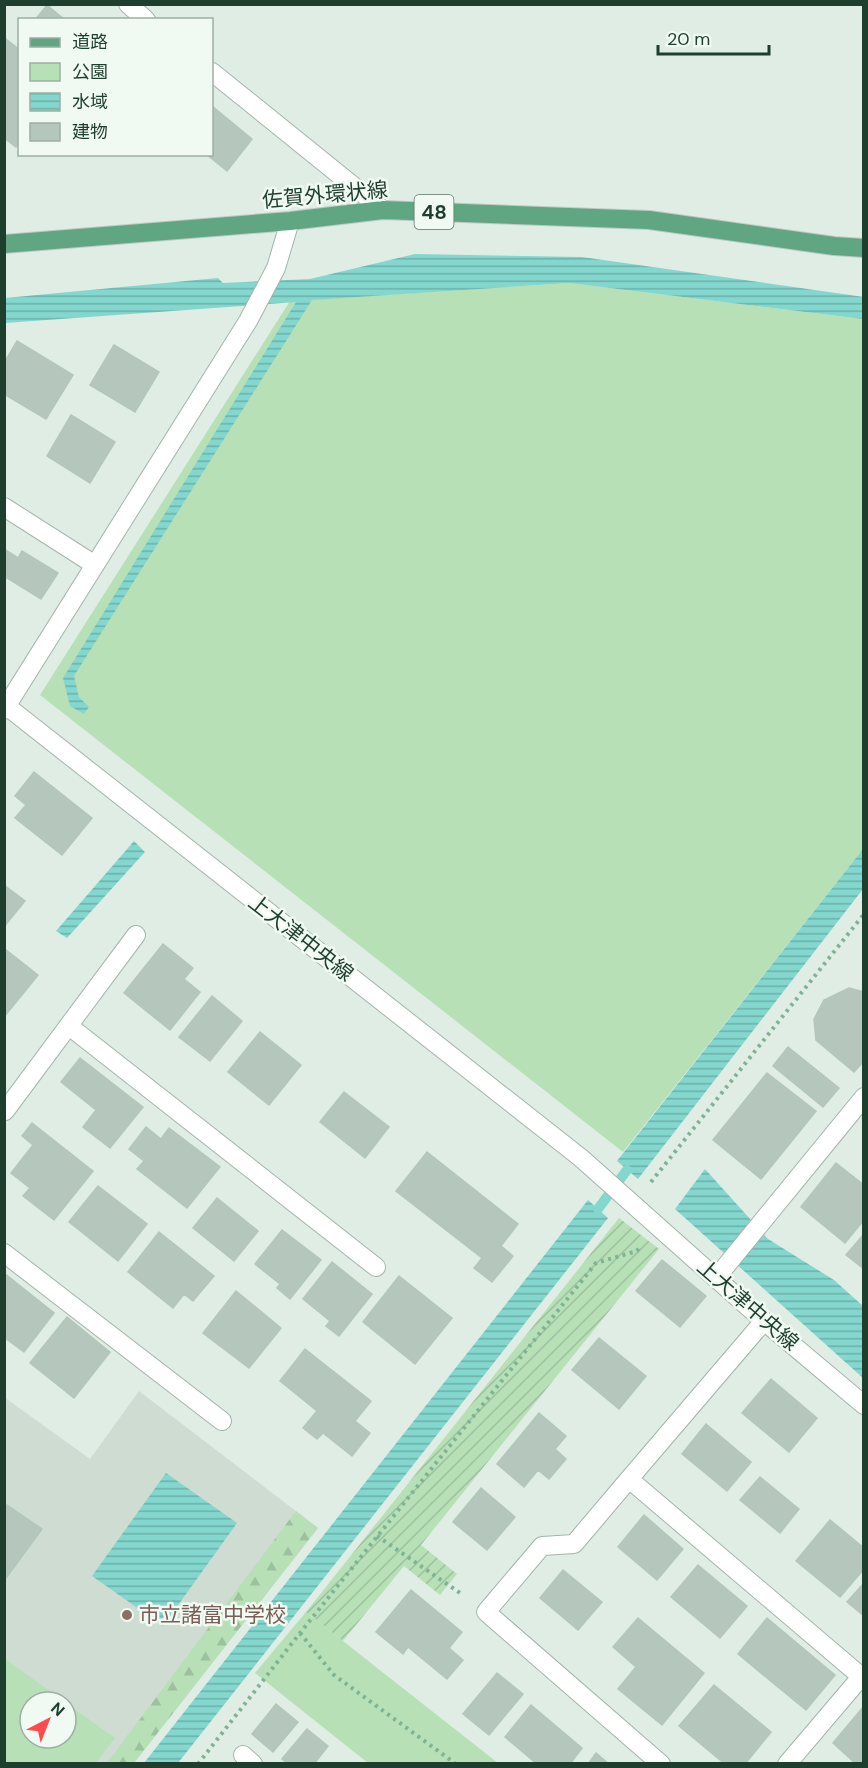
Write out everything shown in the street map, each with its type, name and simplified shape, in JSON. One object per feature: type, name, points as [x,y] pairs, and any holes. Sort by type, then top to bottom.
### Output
[{"type":"main road","name":"佐賀外環状線","points":[[4,244],[290,221],[383,210],[649,220],[834,246],[864,248]]},
{"type":"street","points":[[128,4],[144,18]]},
{"type":"street","points":[[213,73],[383,210]]},
{"type":"street","points":[[5,707],[248,321],[276,268],[290,221]]},
{"type":"street","points":[[4,507],[95,565]]},
{"type":"street","name":"上大津中央線","points":[[5,707],[597,1172],[764,1321],[864,1405]]},
{"type":"street","points":[[5,1112],[136,935]]},
{"type":"street","points":[[69,1026],[376,1267]]},
{"type":"street","points":[[716,1278],[864,1097]]},
{"type":"street","points":[[4,1253],[222,1421]]},
{"type":"street","points":[[661,1764],[486,1612],[542,1546],[574,1544],[764,1321]]},
{"type":"street","points":[[629,1479],[862,1678],[788,1764]]},
{"type":"path","points":[[634,1204],[864,914]]},
{"type":"path","points":[[198,1764],[596,1263],[637,1251],[656,1224]]},
{"type":"path","points":[[377,1536],[486,1612]]},
{"type":"path","points":[[300,1633],[334,1675],[456,1764]]},
{"type":"shaded area","name":"市立諸富中学校","points":[[139,1391],[318,1528],[134,1763],[5,1763],[4,1397],[90,1459]]},
{"type":"green space","points":[[569,283],[863,319],[863,849],[623,1152],[40,695],[290,301]]},
{"type":"green space","points":[[619,1218],[659,1249],[421,1545],[457,1574],[440,1595],[404,1566],[343,1641],[306,1612]]},
{"type":"green space","points":[[296,1511],[318,1528],[134,1763],[107,1763]]},
{"type":"green space","points":[[306,1612],[498,1763],[368,1763],[255,1673]]},
{"type":"green space","points":[[5,1659],[48,1690],[18,1690],[18,1750],[78,1750],[78,1712],[115,1738],[96,1763],[5,1763]]},
{"type":"water","points":[[415,254],[582,257],[864,297],[863,319],[569,283],[312,300],[74,676],[79,697],[89,707],[84,714],[70,706],[63,678],[296,302],[5,323],[5,298],[218,278],[223,283],[310,279]]},
{"type":"water","points":[[134,841],[145,852],[67,938],[56,931]]},
{"type":"water","points":[[863,849],[863,889],[638,1179],[617,1161]]},
{"type":"water","points":[[705,1169],[768,1239],[834,1280],[863,1306],[863,1378],[675,1209]]},
{"type":"water","points":[[588,1200],[608,1218],[178,1763],[144,1763]]},
{"type":"water","points":[[166,1473],[237,1523],[163,1626],[92,1576]]},
{"type":"building","points":[[47,5],[63,18],[37,18]]},
{"type":"building","points":[[6,39],[18,48],[18,144],[16,147],[4,138]]},
{"type":"building","points":[[213,107],[252,139],[227,171],[208,156],[213,156]]},
{"type":"building","points":[[17,341],[73,375],[46,419],[4,394],[4,363]]},
{"type":"building","points":[[114,345],[159,372],[135,412],[90,385]]},
{"type":"building","points":[[71,415],[115,442],[90,483],[47,456]]},
{"type":"building","points":[[4,549],[18,558],[22,551],[58,573],[41,599],[4,576]]},
{"type":"building","points":[[34,772],[92,818],[62,855],[15,818],[26,805],[15,796]]},
{"type":"building","points":[[4,885],[25,901],[4,927]]},
{"type":"building","points":[[163,944],[193,968],[184,979],[200,992],[170,1030],[124,993]]},
{"type":"building","points":[[4,949],[38,975],[4,1017]]},
{"type":"building","points":[[849,988],[864,992],[864,1061],[854,1072],[816,1040],[814,1019],[824,1000]]},
{"type":"building","points":[[212,996],[242,1021],[210,1061],[179,1037]]},
{"type":"building","points":[[260,1032],[301,1065],[269,1105],[228,1072]]},
{"type":"building","points":[[788,1047],[839,1088],[823,1107],[773,1066]]},
{"type":"building","points":[[80,1058],[143,1107],[110,1148],[83,1127],[96,1110],[61,1082]]},
{"type":"building","points":[[767,1073],[816,1111],[761,1179],[713,1140]]},
{"type":"building","points":[[344,1092],[389,1127],[365,1158],[320,1122]]},
{"type":"building","points":[[32,1123],[93,1171],[54,1220],[23,1196],[30,1188],[11,1173],[33,1145],[22,1136]]},
{"type":"building","points":[[146,1127],[161,1139],[169,1128],[220,1167],[187,1208],[137,1169],[144,1161],[129,1149]]},
{"type":"building","points":[[427,1152],[518,1224],[501,1246],[513,1256],[492,1282],[474,1268],[482,1258],[396,1191]]},
{"type":"building","points":[[836,1163],[864,1185],[864,1220],[845,1243],[801,1207]]},
{"type":"building","points":[[98,1186],[147,1224],[118,1261],[69,1222]]},
{"type":"building","points":[[217,1198],[258,1231],[234,1261],[193,1228]]},
{"type":"building","points":[[282,1230],[321,1260],[290,1299],[277,1288],[280,1284],[255,1264]]},
{"type":"building","points":[[159,1232],[214,1276],[193,1301],[184,1294],[173,1308],[128,1272]]},
{"type":"building","points":[[864,1234],[864,1269],[846,1255]]},
{"type":"building","points":[[662,1260],[706,1296],[680,1327],[636,1291]]},
{"type":"building","points":[[332,1262],[372,1294],[339,1336],[326,1326],[330,1321],[303,1299]]},
{"type":"building","points":[[4,1273],[54,1313],[24,1352],[4,1337]]},
{"type":"building","points":[[399,1276],[452,1318],[415,1364],[363,1322]]},
{"type":"building","points":[[236,1291],[281,1328],[249,1368],[203,1333]]},
{"type":"building","points":[[67,1317],[110,1352],[74,1398],[30,1363]]},
{"type":"building","points":[[599,1338],[646,1376],[619,1409],[572,1370]]},
{"type":"building","points":[[305,1349],[371,1401],[355,1421],[370,1433],[352,1456],[323,1433],[317,1439],[303,1428],[317,1411],[280,1381]]},
{"type":"building","points":[[771,1379],[817,1418],[789,1452],[742,1413]]},
{"type":"building","points":[[539,1413],[566,1436],[555,1449],[566,1459],[549,1479],[538,1470],[524,1487],[497,1464]]},
{"type":"building","points":[[706,1424],[751,1462],[727,1491],[682,1454]]},
{"type":"building","points":[[760,1477],[799,1509],[780,1533],[740,1500]]},
{"type":"building","points":[[481,1488],[515,1517],[487,1550],[453,1522]]},
{"type":"building","points":[[4,1503],[42,1529],[4,1581]]},
{"type":"building","points":[[644,1515],[683,1549],[657,1580],[618,1547]]},
{"type":"building","points":[[830,1520],[864,1548],[864,1569],[840,1597],[796,1561]]},
{"type":"building","points":[[698,1565],[747,1606],[720,1638],[671,1597]]},
{"type":"building","points":[[563,1570],[602,1602],[578,1630],[540,1598]]},
{"type":"building","points":[[864,1583],[864,1616],[847,1602]]},
{"type":"building","points":[[411,1590],[462,1632],[449,1648],[463,1660],[447,1679],[408,1647],[403,1654],[376,1632]]},
{"type":"building","points":[[638,1618],[704,1673],[662,1725],[618,1689],[636,1667],[613,1647]]},
{"type":"building","points":[[767,1618],[835,1675],[806,1710],[738,1654]]},
{"type":"building","points":[[497,1673],[523,1694],[489,1735],[463,1714]]},
{"type":"building","points":[[714,1685],[771,1732],[745,1764],[725,1764],[679,1726]]},
{"type":"building","points":[[276,1704],[298,1722],[273,1752],[252,1734]]},
{"type":"building","points":[[531,1705],[582,1748],[570,1764],[537,1764],[505,1737]]},
{"type":"building","points":[[864,1706],[864,1764],[856,1764],[833,1743]]},
{"type":"building","points":[[307,1729],[328,1746],[314,1764],[288,1764],[282,1759]]},
{"type":"building","points":[[596,1753],[609,1764],[588,1764]]},
{"type":"waterway","points":[[598,1209],[627,1170]]},
{"type":"place","name":"市立諸富中学校","points":[[127,1615]]}]
